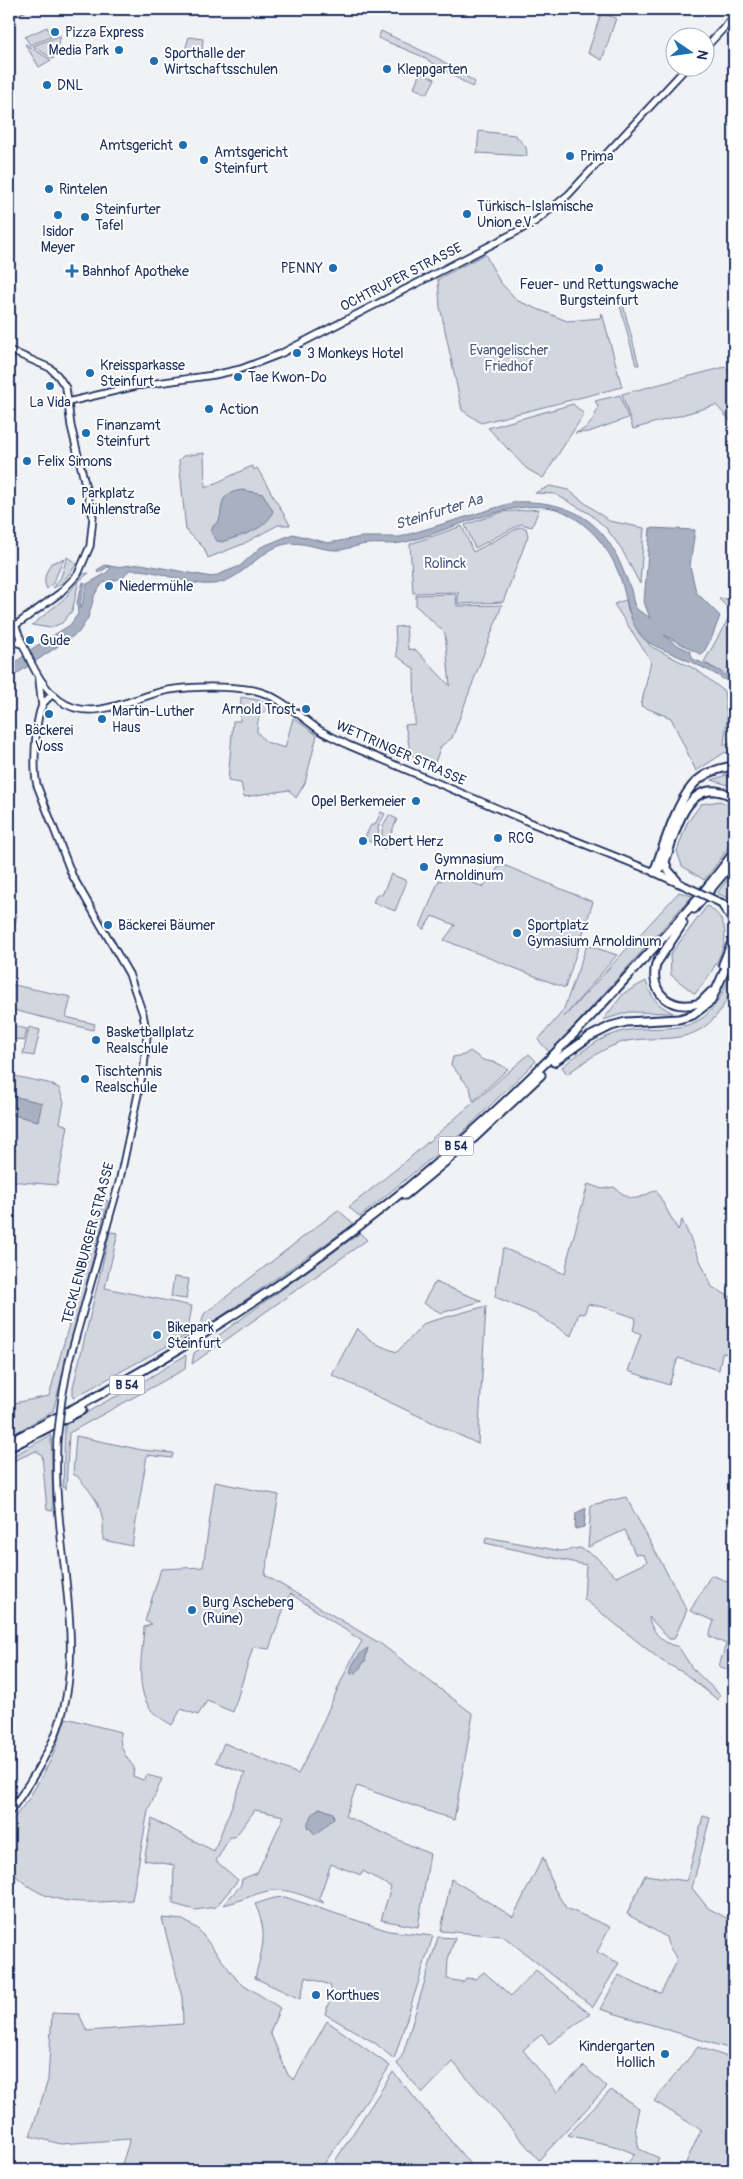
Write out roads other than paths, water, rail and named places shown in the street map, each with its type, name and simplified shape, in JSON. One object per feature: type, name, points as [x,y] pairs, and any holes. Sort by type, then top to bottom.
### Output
[{"type":"highway","points":[[654,872],[680,807],[692,786],[705,775],[734,766]]},
{"type":"highway","points":[[654,872],[665,862],[686,808],[696,794],[709,790],[720,792],[734,799]]},
{"type":"highway","points":[[732,860],[734,851]]},
{"type":"highway","name":"B 54","points":[[9,1448],[92,1405],[206,1338],[304,1271],[446,1162],[511,1105],[554,1062],[683,922],[732,860]]},
{"type":"highway","name":"B 54","points":[[9,1442],[90,1401],[204,1334],[301,1268],[393,1199],[470,1134],[557,1053],[732,860]]},
{"type":"highway","points":[[665,862],[668,870],[679,883]]},
{"type":"highway","points":[[721,903],[734,922]]},
{"type":"highway","points":[[683,922],[660,956],[655,972],[660,992],[676,1005],[692,1006],[707,998],[734,937]]},
{"type":"highway","points":[[554,1062],[589,1037],[611,1026],[642,1020],[685,1018],[693,1015],[711,1001],[734,950]]},
{"type":"main road","points":[[716,36],[734,17]]},
{"type":"main road","name":"OCHTRUPER STRASSE","points":[[68,402],[120,389],[214,375],[250,366],[280,354],[516,232],[536,221],[568,195],[677,78]]},
{"type":"main road","points":[[9,350],[39,362],[54,372],[66,388],[71,426],[92,511],[90,546],[84,563],[68,586],[9,630]]},
{"type":"main road","points":[[15,625],[32,665],[52,694],[42,707]]},
{"type":"main road","points":[[9,640],[24,646]]},
{"type":"main road","name":"TECKLENBURGER STRASSE","points":[[9,1813],[38,1772],[54,1737],[67,1688],[71,1638],[57,1488],[57,1440],[62,1398],[69,1361],[118,1183],[144,1066],[147,1036],[143,1014],[129,974],[72,875],[37,785],[34,771],[42,707],[39,677]]},
{"type":"main road","name":"WETTRINGER STRASSE","points":[[52,694],[68,706],[86,710],[111,708],[146,696],[172,690],[237,688],[258,692],[280,701],[322,731],[357,749],[654,872]]},
{"type":"main road","points":[[654,872],[734,909]]},
{"type":"water","points":[[242,490],[263,494],[273,511],[270,518],[259,528],[222,542],[217,541],[211,532],[213,526],[219,521],[223,500],[229,494]]},
{"type":"water","points":[[515,502],[549,504],[564,508],[578,514],[591,523],[602,533],[612,547],[629,584],[635,607],[650,618],[644,602],[650,528],[695,530],[690,566],[696,592],[720,616],[712,637],[702,655],[664,635],[675,644],[690,651],[693,659],[718,670],[734,681],[734,686],[712,672],[657,647],[644,639],[633,621],[615,565],[596,536],[568,514],[550,508],[530,507],[485,516],[401,543],[367,544],[338,550],[292,543],[286,544],[267,552],[234,577],[214,584],[192,583],[151,572],[129,570],[123,578],[103,583],[95,594],[88,618],[79,632],[9,679],[9,668],[33,648],[70,625],[78,614],[77,602],[83,582],[85,583],[80,603],[81,608],[87,584],[105,574],[111,568],[108,567],[98,573],[97,570],[105,565],[115,567],[141,564],[212,577],[240,566],[261,547],[293,534],[328,543],[362,537],[400,537]]},
{"type":"water","points":[[9,1095],[42,1103],[38,1121],[9,1114]]},
{"type":"water","points":[[586,1508],[584,1527],[575,1529],[576,1513]]},
{"type":"water","points":[[368,1648],[365,1661],[356,1673],[351,1674],[356,1659]]},
{"type":"water","points":[[320,1808],[333,1813],[334,1818],[315,1834],[308,1827],[308,1822],[315,1811]]},
{"type":"railway","points":[[9,19],[30,9]]},
{"type":"place","name":"Pizza Express","points":[[55,32]]},
{"type":"place","name":"Media Park","points":[[119,50]]},
{"type":"place","name":"Sporthalle der Wirtschaftsschulen","points":[[154,61]]},
{"type":"place","name":"Kleppgarten","points":[[387,69]]},
{"type":"place","name":"DNL","points":[[47,85]]},
{"type":"place","name":"Amtsgericht","points":[[183,145]]},
{"type":"place","name":"Prima","points":[[570,156]]},
{"type":"place","name":"Amtsgericht Steinfurt","points":[[204,160]]},
{"type":"place","name":"Rintelen","points":[[49,189]]},
{"type":"place","name":"Türkisch-Islamische Union e.V.","points":[[467,214]]},
{"type":"place","name":"Isidor Meyer","points":[[58,215]]},
{"type":"place","name":"Steinfurter Tafel","points":[[85,217]]},
{"type":"place","name":"PENNY","points":[[333,268]]},
{"type":"place","name":"Feuer- und Rettungswache Burgsteinfurt","points":[[599,268]]},
{"type":"place","name":"Bahnhof Apotheke","points":[[72,271]]},
{"type":"place","name":"3 Monkeys Hotel","points":[[297,353]]},
{"type":"place","name":"Kreissparkasse Steinfurt","points":[[90,373]]},
{"type":"place","name":"Tae Kwon-Do","points":[[238,377]]},
{"type":"place","name":"La Vida","points":[[50,386]]},
{"type":"place","name":"Action","points":[[209,409]]},
{"type":"place","name":"Finanzamt Steinfurt","points":[[86,433]]},
{"type":"place","name":"Felix Simons","points":[[27,461]]},
{"type":"place","name":"Parkplatz Mühlenstraße","points":[[71,501]]},
{"type":"place","name":"Niedermühle","points":[[109,586]]},
{"type":"place","name":"Gude","points":[[30,640]]},
{"type":"place","name":"Arnold Trost","points":[[306,709]]},
{"type":"place","name":"Bäckerei Voss","points":[[49,714]]},
{"type":"place","name":"Martin-Luther Haus","points":[[102,719]]},
{"type":"place","name":"Opel Berkemeier","points":[[416,801]]},
{"type":"place","name":"RCG","points":[[498,838]]},
{"type":"place","name":"Robert Herz","points":[[363,841]]},
{"type":"place","name":"Gymnasium Arnoldinum","points":[[424,867]]},
{"type":"place","name":"Bäckerei Bäumer","points":[[108,925]]},
{"type":"place","name":"Sportplatz Gymasium Arnoldinum","points":[[517,933]]},
{"type":"place","name":"Basketballplatz Realschule","points":[[96,1040]]},
{"type":"place","name":"Tischtennis Realschule","points":[[85,1079]]},
{"type":"place","name":"Bikepark Steinfurt","points":[[157,1335]]},
{"type":"place","name":"Burg Ascheberg (Ruine)","points":[[192,1610]]},
{"type":"place","name":"Korthues","points":[[316,1995]]},
{"type":"place","name":"Kindergarten Hollich","points":[[665,2054]]},
{"type":"park label","name":"Evangelischer Friedhof","points":[[509,358]]},
{"type":"park label","name":"Rolinck","points":[[445,563]]},
{"type":"water label","name":"Steinfurter Aa","points":[[439,512]]}]
